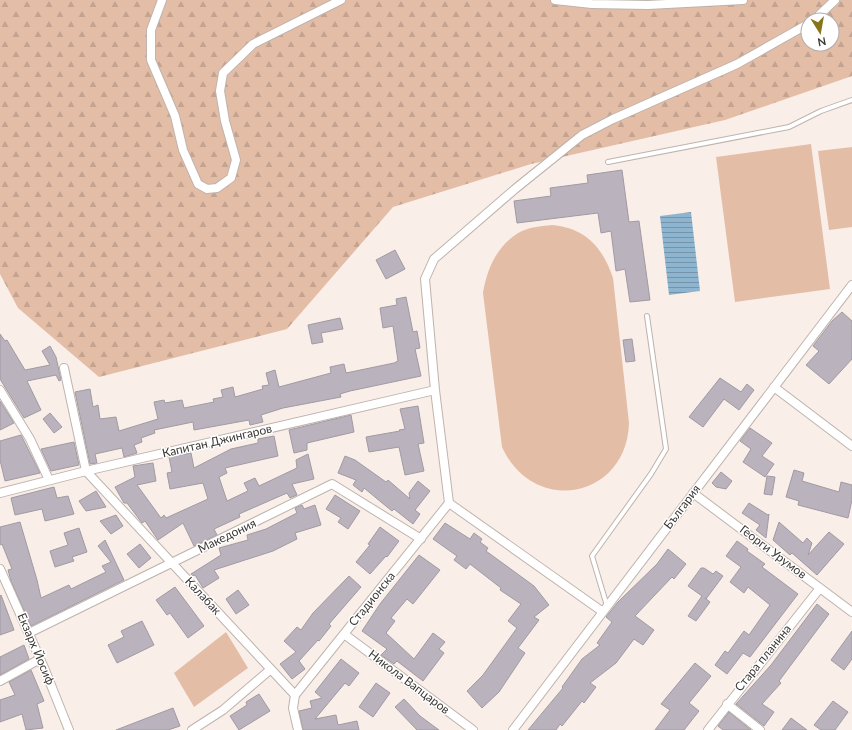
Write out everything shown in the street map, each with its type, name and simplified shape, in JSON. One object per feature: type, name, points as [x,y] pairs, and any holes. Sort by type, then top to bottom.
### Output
[{"type":"street","points":[[162,0],[151,30],[151,60],[175,116],[183,150],[198,184],[207,189],[217,188],[231,178],[236,160],[225,122],[220,91],[223,73],[253,44],[342,0]]},
{"type":"street","points":[[554,0],[592,4],[648,5],[743,0]]},
{"type":"street","points":[[822,12],[835,0]]},
{"type":"street","points":[[605,609],[449,503],[435,390],[425,279],[434,259],[515,189],[582,135],[613,119],[737,64],[800,29]]},
{"type":"street","name":"България","points":[[513,730],[852,285]]},
{"type":"street","points":[[845,295],[852,301]]},
{"type":"street","points":[[64,368],[86,471]]},
{"type":"street","points":[[774,387],[852,446]]},
{"type":"street","points":[[0,390],[30,439],[49,480]]},
{"type":"street","name":"Капитан Джингаров","points":[[0,493],[86,471],[435,390]]},
{"type":"street","name":"Калабак","points":[[86,471],[295,695]]},
{"type":"street","name":"Македония","points":[[29,633],[332,484],[421,539]]},
{"type":"street","name":"Георги Урумов","points":[[693,493],[852,612]]},
{"type":"street","name":"Стадионска","points":[[295,695],[449,503]]},
{"type":"street","name":"Екзарх Йосиф","points":[[0,569],[40,658],[69,730]]},
{"type":"street","name":"Стара планина","points":[[708,730],[820,588]]},
{"type":"street","name":"Никола Вапцаров","points":[[344,634],[473,730]]},
{"type":"street","points":[[0,681],[40,658]]},
{"type":"street","points":[[192,730],[223,710],[271,670]]},
{"type":"street","points":[[295,695],[293,708],[298,730]]},
{"type":"street","points":[[727,704],[760,730]]},
{"type":"lane","points":[[608,162],[789,127],[802,122],[821,111],[852,100]]},
{"type":"lane","points":[[605,609],[592,556],[651,474],[666,449],[647,316]]},
{"type":"green space","points":[[0,0],[852,0],[852,76],[725,120],[531,164],[393,207],[287,329],[99,377],[18,308],[0,274]]},
{"type":"green space","points":[[811,144],[830,289],[735,302],[716,157]]},
{"type":"green space","points":[[852,147],[852,227],[829,230],[818,151]]},
{"type":"green space","points":[[552,225],[574,230],[584,235],[592,241],[604,257],[609,267],[613,278],[629,423],[624,448],[613,468],[596,482],[577,489],[556,490],[535,483],[517,469],[502,447],[483,293],[487,274],[495,257],[506,242],[522,231]]},
{"type":"green space","points":[[226,632],[248,668],[194,707],[174,673]]},
{"type":"water","points":[[691,212],[700,291],[669,295],[660,216]]},
{"type":"building","points":[[622,170],[629,222],[639,221],[650,300],[630,302],[625,269],[616,271],[611,231],[601,233],[598,213],[517,223],[514,201],[551,196],[550,188],[588,183],[587,175]]},
{"type":"building","points":[[395,250],[405,269],[386,279],[376,260]]},
{"type":"building","points":[[406,297],[413,332],[417,331],[420,348],[415,349],[421,376],[350,391],[340,394],[341,397],[283,408],[261,415],[263,422],[250,425],[249,420],[194,430],[193,422],[154,430],[155,433],[141,438],[142,442],[134,445],[137,453],[124,457],[122,448],[95,454],[97,463],[90,464],[75,392],[90,389],[93,407],[98,405],[100,419],[116,417],[119,431],[158,419],[154,402],[164,400],[165,403],[182,400],[184,408],[214,402],[213,399],[223,397],[221,390],[233,387],[235,397],[263,389],[262,386],[269,385],[266,373],[275,370],[279,387],[331,373],[330,367],[344,364],[346,373],[394,363],[398,361],[393,326],[383,328],[380,308],[397,305],[396,299]]},
{"type":"building","points":[[842,312],[852,321],[852,359],[829,384],[806,365],[819,351],[813,346],[832,321]]},
{"type":"building","points":[[340,318],[343,329],[321,333],[323,342],[312,344],[308,325]]},
{"type":"building","points":[[0,334],[5,341],[7,340],[25,370],[50,365],[42,351],[50,346],[56,357],[61,380],[59,381],[56,375],[27,381],[41,410],[24,418],[0,379]]},
{"type":"building","points":[[632,339],[635,361],[626,362],[623,340]]},
{"type":"building","points":[[720,378],[741,392],[747,384],[754,390],[739,410],[724,399],[703,427],[689,417]]},
{"type":"building","points":[[0,401],[14,423],[0,430]]},
{"type":"building","points":[[418,406],[424,443],[418,444],[424,471],[405,475],[399,447],[369,452],[366,437],[405,429],[400,409]]},
{"type":"building","points":[[50,413],[62,427],[54,433],[43,419]]},
{"type":"building","points":[[351,415],[354,432],[307,443],[307,450],[294,453],[289,430]]},
{"type":"building","points":[[750,428],[772,443],[762,456],[774,464],[765,477],[743,462],[751,449],[740,441]]},
{"type":"building","points":[[21,435],[40,473],[5,481],[0,460],[0,441]]},
{"type":"building","points":[[274,436],[278,456],[225,468],[227,473],[219,477],[227,501],[248,491],[244,483],[255,478],[259,486],[297,468],[296,460],[308,454],[314,479],[292,484],[297,495],[290,498],[287,493],[239,514],[240,517],[214,529],[217,535],[194,546],[183,523],[158,540],[145,521],[142,523],[127,503],[124,503],[115,487],[135,477],[133,466],[153,463],[156,481],[137,485],[161,518],[164,515],[166,518],[208,499],[203,483],[170,489],[167,473],[172,472],[169,457],[191,453],[194,468],[231,449],[258,443],[258,439]]},
{"type":"building","points":[[74,442],[79,465],[51,471],[41,449]]},
{"type":"building","points":[[345,456],[355,460],[386,482],[388,480],[410,499],[409,493],[418,481],[430,491],[415,510],[420,514],[413,524],[394,509],[392,511],[364,488],[362,492],[353,485],[356,480],[338,473]]},
{"type":"building","points":[[794,470],[804,473],[802,481],[839,492],[841,482],[852,485],[852,500],[848,518],[798,505],[799,501],[786,497]]},
{"type":"building","points":[[721,472],[732,481],[726,489],[716,487],[712,483]]},
{"type":"building","points":[[767,476],[775,477],[772,495],[764,494]]},
{"type":"building","points":[[54,487],[57,498],[68,496],[74,514],[45,521],[42,509],[15,515],[11,498]]},
{"type":"building","points":[[96,491],[106,507],[86,511],[79,501]]},
{"type":"building","points":[[335,495],[360,511],[348,529],[338,522],[341,518],[326,509]]},
{"type":"building","points":[[749,503],[768,515],[769,514],[766,538],[756,530],[760,525],[742,513]]},
{"type":"building","points":[[302,505],[304,509],[315,505],[321,525],[295,533],[297,539],[273,551],[214,570],[219,578],[203,588],[195,575],[192,576],[191,574],[221,555],[219,548],[248,540],[247,535],[266,529],[297,513],[295,508]]},
{"type":"building","points":[[116,515],[123,526],[111,534],[100,521]]},
{"type":"building","points":[[20,522],[41,598],[69,585],[71,589],[106,572],[102,566],[111,562],[98,546],[105,540],[124,580],[31,626],[11,581],[8,570],[12,569],[2,544],[0,545],[0,527]]},
{"type":"building","points":[[779,522],[803,543],[807,538],[812,543],[808,555],[829,532],[844,544],[817,575],[792,553],[790,555],[773,540]]},
{"type":"building","points":[[445,523],[470,539],[474,533],[482,539],[480,542],[488,548],[486,551],[534,586],[549,605],[534,617],[539,620],[518,648],[525,653],[499,692],[482,708],[467,691],[483,675],[517,628],[508,621],[521,604],[500,590],[501,588],[470,564],[466,569],[454,560],[457,556],[433,539]]},
{"type":"building","points":[[380,527],[399,541],[387,557],[386,556],[370,574],[356,562],[370,545],[368,544]]},
{"type":"building","points":[[79,528],[87,552],[72,557],[74,561],[55,567],[50,551],[68,545],[64,533]]},
{"type":"building","points":[[737,541],[748,549],[747,551],[765,564],[762,567],[798,594],[750,657],[743,653],[727,674],[715,665],[725,651],[728,653],[744,631],[749,635],[770,605],[748,587],[744,593],[730,582],[741,567],[726,556]]},
{"type":"building","points":[[140,544],[151,558],[139,568],[127,554]]},
{"type":"building","points":[[668,549],[686,564],[674,579],[672,577],[635,616],[654,630],[643,645],[634,639],[616,663],[590,683],[596,687],[584,703],[582,701],[562,726],[560,724],[556,730],[528,730],[563,688],[562,687],[582,659],[600,645],[597,643],[612,622],[606,617],[618,602],[657,564]]},
{"type":"building","points":[[419,555],[440,570],[413,604],[407,599],[391,618],[395,621],[386,633],[414,659],[433,633],[445,642],[439,649],[444,653],[423,681],[397,661],[394,664],[381,655],[387,649],[362,631],[380,604]]},
{"type":"building","points":[[701,568],[704,568],[713,574],[716,571],[723,576],[706,599],[710,602],[696,621],[688,616],[702,596],[688,586]]},
{"type":"building","points":[[349,576],[361,587],[329,624],[331,626],[319,641],[318,640],[299,661],[305,669],[292,679],[280,664],[296,652],[284,641],[297,627],[301,630],[313,613]]},
{"type":"building","points":[[175,587],[204,626],[188,638],[170,613],[167,615],[156,600]]},
{"type":"building","points":[[238,590],[249,605],[236,614],[226,599]]},
{"type":"building","points":[[1,595],[14,630],[0,635],[0,596]]},
{"type":"building","points":[[817,604],[829,614],[779,681],[781,683],[762,704],[774,712],[764,726],[736,704],[771,665]]},
{"type":"building","points":[[142,621],[154,645],[117,663],[108,645],[124,637],[121,631]]},
{"type":"building","points":[[852,631],[852,659],[844,670],[831,660]]},
{"type":"building","points":[[24,645],[29,659],[0,675],[0,657]]},
{"type":"building","points":[[341,659],[359,673],[349,686],[345,683],[315,719],[336,715],[338,725],[357,721],[359,730],[303,730],[299,711],[312,708],[310,701],[322,698],[315,692]]},
{"type":"building","points":[[695,663],[711,676],[689,703],[699,711],[684,730],[655,730],[670,710],[661,704]]},
{"type":"building","points":[[31,670],[44,701],[37,704],[43,728],[26,730],[22,714],[0,722],[0,700],[15,695],[9,682]]},
{"type":"building","points":[[376,683],[390,693],[373,717],[359,707]]},
{"type":"building","points":[[259,694],[270,711],[239,730],[230,716],[247,705],[246,702]]},
{"type":"building","points":[[404,699],[420,716],[439,730],[417,730],[395,707]]},
{"type":"building","points":[[833,701],[848,712],[835,730],[821,730],[814,725]]},
{"type":"building","points":[[173,708],[180,726],[168,730],[116,730]]},
{"type":"building","points":[[729,712],[751,730],[723,730],[718,726]]},
{"type":"building","points":[[791,718],[807,730],[782,730]]}]
